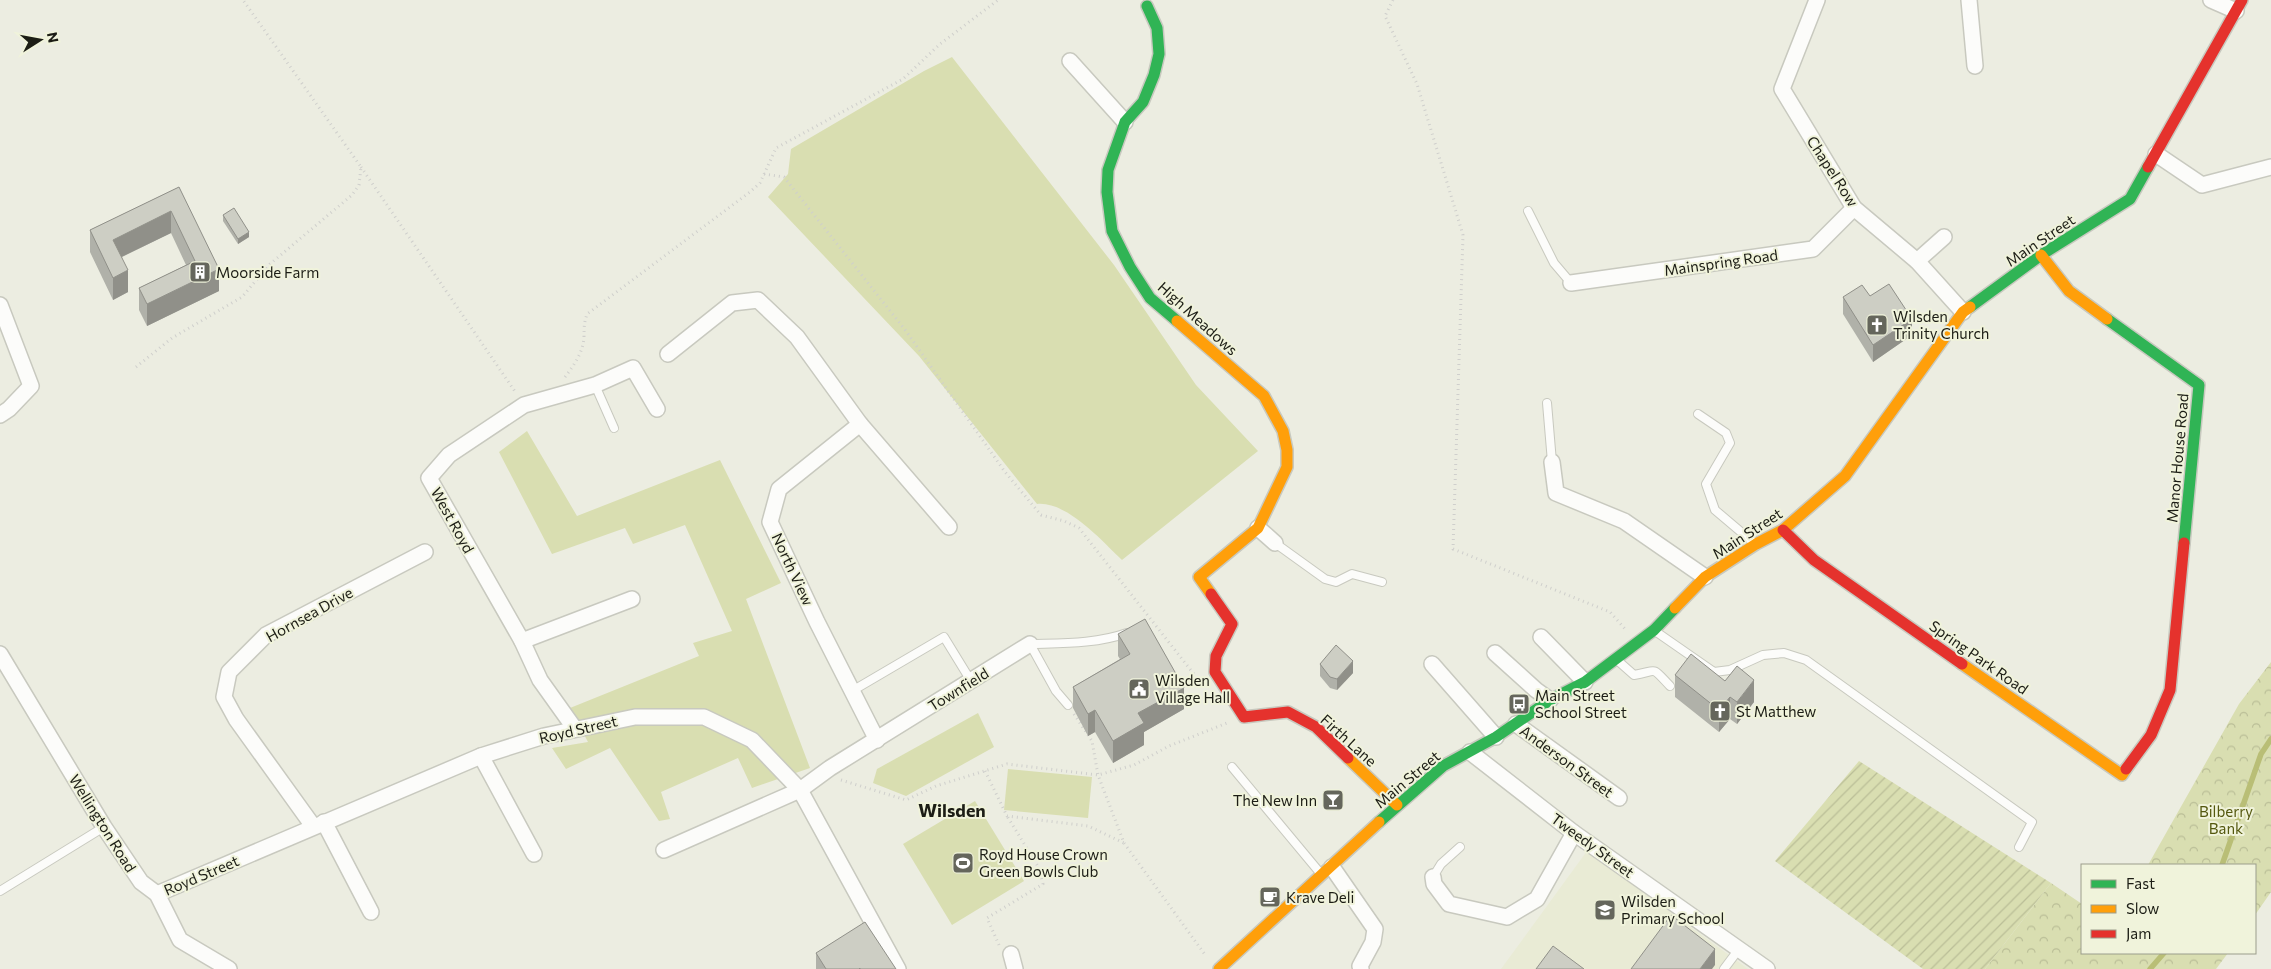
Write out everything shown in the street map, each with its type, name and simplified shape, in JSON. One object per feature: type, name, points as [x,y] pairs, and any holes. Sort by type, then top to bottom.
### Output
[{"type":"street","name":"Chapel Row","points":[[1817,0],[1782,90],[1854,208],[1917,261],[1963,312]]},
{"type":"street","points":[[1969,0],[1975,66]]},
{"type":"street","points":[[2211,0],[2239,6]]},
{"type":"street","name":"High Meadows","points":[[1147,6],[1157,28],[1159,54],[1154,75],[1143,102],[1125,122],[1108,170],[1106,192],[1112,231],[1126,260],[1150,298],[1264,396],[1283,431],[1287,450],[1287,468],[1258,528]]},
{"type":"street","name":"Main Street","points":[[1219,969],[1397,805],[1443,766],[1496,737],[1550,700],[1585,682],[1654,630],[1705,577],[1756,544],[1782,530],[1845,476],[1963,312],[2041,255],[2130,199],[2239,6]]},
{"type":"street","points":[[1070,61],[1125,122]]},
{"type":"street","points":[[2156,154],[2202,185],[2271,167]]},
{"type":"street","name":"Mainspring Road","points":[[1571,282],[1813,250],[1854,208]]},
{"type":"street","points":[[1917,261],[1944,237]]},
{"type":"street","name":"Manor House Road","points":[[2041,255],[2069,291],[2198,385],[2170,690],[2151,735]]},
{"type":"street","points":[[668,354],[732,303],[758,300],[797,337],[860,424],[949,527]]},
{"type":"street","points":[[0,304],[31,386],[9,409],[0,415]]},
{"type":"street","name":"West Royd","points":[[574,729],[540,680],[522,641],[429,478],[449,455],[524,405],[595,385],[633,368],[657,409]]},
{"type":"street","name":"North View","points":[[860,424],[779,489],[770,522],[877,740]]},
{"type":"street","points":[[1552,462],[1556,493],[1624,521],[1705,577]]},
{"type":"street","points":[[1244,717],[1215,672],[1216,656],[1232,624],[1199,577],[1258,528],[1275,543]]},
{"type":"street","name":"Spring Park Road","points":[[1782,530],[1814,560],[2122,775],[2151,735]]},
{"type":"street","name":"Hornsea Drive","points":[[371,912],[319,824],[236,719],[224,697],[229,672],[266,635],[425,552]]},
{"type":"street","points":[[522,641],[632,600]]},
{"type":"street","points":[[1541,637],[1585,682]]},
{"type":"street","name":"Townfield","points":[[664,850],[800,790],[830,768],[1030,644]]},
{"type":"street","points":[[1495,653],[1550,700]]},
{"type":"street","name":"Wellington Road","points":[[0,654],[104,827],[140,882],[157,894],[180,940],[229,969]]},
{"type":"street","points":[[1432,664],[1496,737]]},
{"type":"street","name":"Firth Lane","points":[[1244,717],[1288,712],[1316,727],[1397,805]]},
{"type":"street","name":"Royd Street","points":[[157,894],[481,756],[544,736],[635,717],[704,717],[752,740],[800,790],[898,969]]},
{"type":"street","name":"Anderson Street","points":[[1516,724],[1619,798]]},
{"type":"street","name":"Tweedy Street","points":[[1470,752],[1574,832],[1766,969]]},
{"type":"street","points":[[481,756],[534,854]]},
{"type":"street","points":[[1433,877],[1434,884],[1449,904],[1507,917],[1537,899],[1574,832]]},
{"type":"street","points":[[1327,871],[1374,929],[1373,942],[1360,966],[1361,969]]},
{"type":"street","points":[[1011,954],[1015,969]]},
{"type":"lane","points":[[1528,211],[1554,263],[1571,282]]},
{"type":"lane","points":[[595,385],[614,428]]},
{"type":"lane","points":[[1547,403],[1552,462]]},
{"type":"lane","points":[[1698,414],[1726,433],[1730,443],[1706,484],[1715,510],[1756,544]]},
{"type":"lane","points":[[1275,543],[1326,579],[1336,582],[1352,574],[1382,582]]},
{"type":"lane","points":[[1654,630],[1714,672],[1730,670],[1763,655],[1784,653],[1806,660],[2032,822],[2018,847]]},
{"type":"lane","points":[[1068,706],[1056,691],[1030,644],[1076,643],[1115,637],[1131,632]]},
{"type":"lane","points":[[852,691],[944,637],[971,681]]},
{"type":"lane","points":[[1615,659],[1634,675],[1650,670],[1656,671],[1670,686]]},
{"type":"lane","points":[[1232,767],[1327,871]]},
{"type":"lane","points":[[0,892],[104,827]]},
{"type":"lane","points":[[1433,877],[1441,864],[1460,847]]},
{"type":"lane","points":[[1724,969],[1739,948]]},
{"type":"path","points":[[243,0],[524,405]]},
{"type":"path","points":[[553,396],[580,356],[584,338],[584,321],[588,314],[750,192],[760,183],[776,148],[903,79],[940,44],[998,0]]},
{"type":"path","points":[[1388,0],[1389,8]]},
{"type":"path","points":[[1393,0],[1385,16],[1417,84],[1463,235],[1453,549],[1610,612],[1637,642]]},
{"type":"path","points":[[136,367],[172,338],[242,297],[270,264],[352,196],[359,185],[360,167]]},
{"type":"path","points":[[764,174],[784,177],[906,331],[1005,472],[1041,515],[1064,521],[1079,528],[1200,682]]},
{"type":"path","points":[[1131,632],[1160,630]]},
{"type":"path","points":[[1068,706],[1092,741],[1098,775],[1124,843],[1209,961]]},
{"type":"path","points":[[830,768],[841,780],[906,800],[936,786],[1007,764],[1098,775],[1134,765],[1169,746],[1244,717]]},
{"type":"path","points":[[985,771],[1007,816],[1039,868],[1043,884],[987,918],[1003,954],[1011,954]]},
{"type":"path","points":[[1007,816],[1088,826],[1124,843]]},
{"type":"shaded area","name":"Wilsden Primary School","points":[[1587,851],[1748,969],[1501,969]]},
{"type":"green space","points":[[952,57],[1114,265],[1196,385],[1258,451],[1122,560],[1072,515],[1048,505],[1037,504],[919,356],[768,197],[788,174],[791,149],[924,71]]},
{"type":"green space","points":[[527,431],[577,516],[720,460],[781,583],[746,599],[810,768],[752,788],[738,758],[661,792],[670,819],[659,821],[610,748],[566,769],[552,748],[588,742],[570,708],[699,656],[693,643],[732,631],[685,525],[633,544],[625,528],[552,554],[499,452]]},
{"type":"green space","name":"Bilberry Bank","points":[[2271,662],[2271,892],[2256,914],[2256,864],[2149,864],[2239,704]]},
{"type":"green space","points":[[978,713],[994,747],[906,796],[873,783],[877,769]]},
{"type":"green space","points":[[1859,761],[2051,883],[1985,969],[1923,969],[1775,861]]},
{"type":"green space","points":[[1008,769],[1092,777],[1088,818],[1004,810]]},
{"type":"green space","name":"Royd House Crown Green Bowls Club","points":[[975,801],[1024,881],[952,925],[903,844]]},
{"type":"green space","points":[[2051,883],[2081,903],[2081,954],[2227,954],[2216,969],[1985,969]]},
{"type":"building","points":[[179,187],[219,269],[147,304],[139,288],[195,261],[171,211],[113,240],[128,270],[113,278],[90,230]]},
{"type":"building","points":[[234,208],[249,232],[238,239],[223,215]]},
{"type":"building","points":[[1889,284],[1912,319],[1873,345],[1843,297],[1862,285],[1870,296]]},
{"type":"building","name":"Wilsden Village Hall","points":[[1145,619],[1184,688],[1138,713],[1144,723],[1113,741],[1095,710],[1088,714],[1073,687],[1130,654],[1118,634]]},
{"type":"building","points":[[1336,645],[1353,661],[1337,679],[1330,677],[1320,664]]},
{"type":"building","points":[[1691,654],[1725,681],[1737,666],[1754,680],[1737,702],[1730,697],[1719,710],[1675,675]]},
{"type":"building","points":[[1671,915],[1715,949],[1700,969],[1631,969]]},
{"type":"building","points":[[865,922],[896,969],[826,969],[816,953]]},
{"type":"building","points":[[1553,946],[1584,969],[1536,969]]},
{"type":"waterway","points":[[2222,864],[2261,754],[2271,739]]},
{"type":"waterway","points":[[2150,969],[2163,954]]},
{"type":"traffic: fast","points":[[1147,6],[1157,28],[1159,54],[1154,75],[1143,102],[1125,122],[1108,170],[1107,192],[1112,231],[1130,267],[1150,298],[1177,321]]},
{"type":"traffic: fast","points":[[1970,307],[2041,255],[2130,199],[2148,167]]},
{"type":"traffic: fast","points":[[2107,319],[2199,385],[2184,543]]},
{"type":"traffic: fast","points":[[1379,822],[1443,766],[1496,737],[1550,700],[1585,682],[1654,630],[1675,608]]},
{"type":"traffic: slow","points":[[2041,255],[2069,291],[2107,319]]},
{"type":"traffic: slow","points":[[1675,608],[1705,577],[1756,544],[1783,530],[1845,476],[1963,312],[1970,307]]},
{"type":"traffic: slow","points":[[1177,321],[1264,396],[1283,431],[1287,450],[1287,467],[1258,528],[1199,577],[1211,594]]},
{"type":"traffic: slow","points":[[1962,664],[2122,775],[2126,769]]},
{"type":"traffic: slow","points":[[1348,758],[1397,805]]},
{"type":"traffic: slow","points":[[1219,969],[1379,822]]},
{"type":"traffic: jam","points":[[2148,167],[2242,0]]},
{"type":"traffic: jam","points":[[1783,530],[1814,560],[1962,664]]},
{"type":"traffic: jam","points":[[2126,769],[2151,735],[2170,690],[2184,543]]},
{"type":"traffic: jam","points":[[1211,594],[1232,624],[1216,656],[1215,672],[1244,717],[1288,712],[1316,727],[1348,758]]},
{"type":"place","name":"Moorside Farm","points":[[200,272]]},
{"type":"place","name":"Wilsden Trinity Church","points":[[1877,325]]},
{"type":"place","name":"Wilsden Village Hall","points":[[1139,689]]},
{"type":"place","name":"Main Street School Street","points":[[1519,704]]},
{"type":"place","name":"St Matthew","points":[[1720,711]]},
{"type":"place","name":"The New Inn","points":[[1333,800]]},
{"type":"place","name":"Royd House Crown Green Bowls Club","points":[[963,863]]},
{"type":"place","name":"Krave Deli","points":[[1270,897]]},
{"type":"place","name":"Wilsden Primary School","points":[[1605,910]]},
{"type":"district","name":"Wilsden","points":[[952,810]]}]
